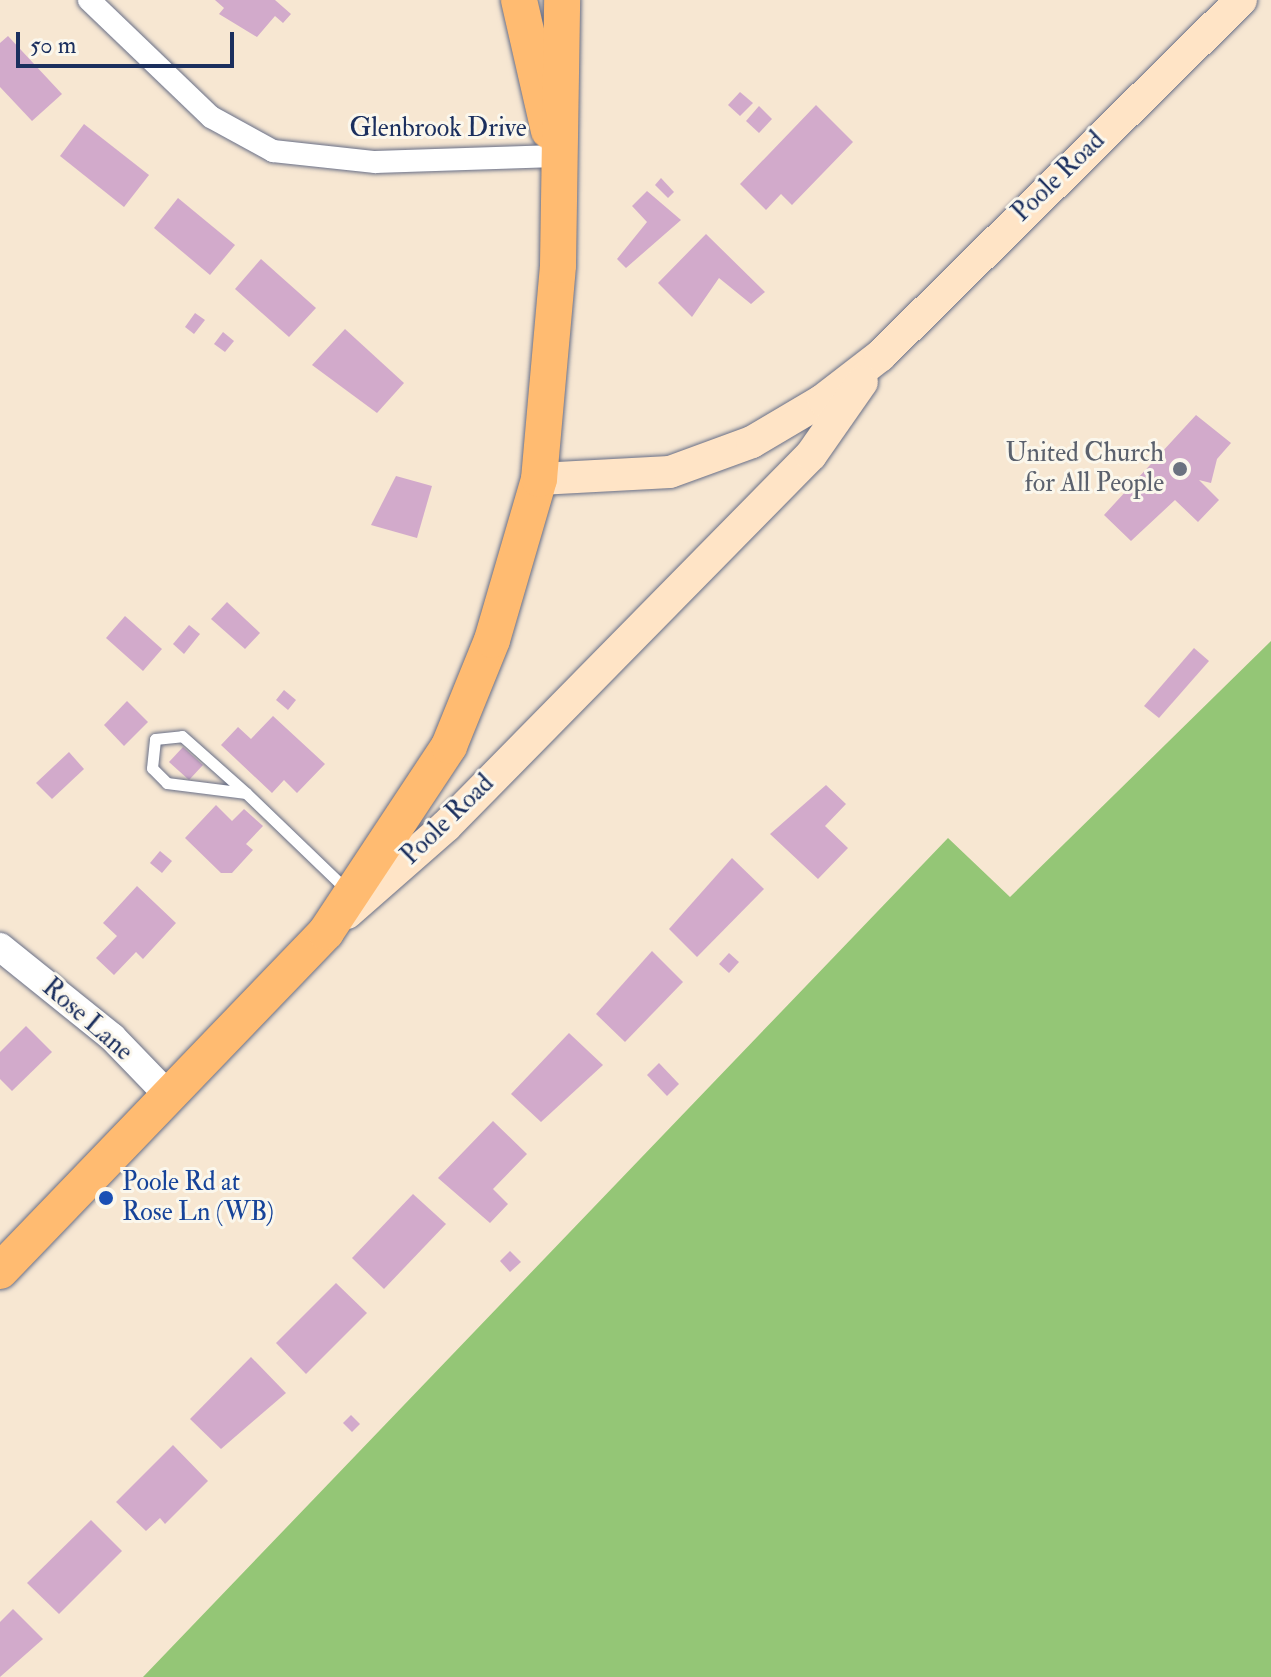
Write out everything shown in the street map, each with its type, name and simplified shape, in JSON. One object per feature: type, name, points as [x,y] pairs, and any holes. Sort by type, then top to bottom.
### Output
[{"type":"main road","points":[[519,0],[556,156]]},
{"type":"main road","points":[[0,1271],[170,1097],[415,829],[487,653],[539,479],[558,265],[556,156],[562,0]]},
{"type":"main road","name":"Poole Road","points":[[539,479],[632,480],[711,458],[790,422],[880,356],[1241,0]]},
{"type":"main road","name":"Poole Road","points":[[415,829],[811,455],[880,356]]},
{"type":"street","name":"Glenbrook Drive","points":[[89,0],[211,117],[273,151],[375,162],[556,156]]},
{"type":"street","name":"Rose Lane","points":[[0,947],[112,1037],[170,1097]]},
{"type":"lane","points":[[246,793],[167,783],[152,768],[155,739],[182,736],[246,793],[340,913]]},
{"type":"green space","points":[[1271,641],[1271,1677],[143,1677],[948,838],[1010,897]]},
{"type":"building","points":[[215,0],[275,0],[291,14],[283,23],[275,16],[257,37],[219,14],[224,8]]},
{"type":"building","points":[[8,36],[62,94],[32,121],[0,87],[0,43]]},
{"type":"building","points":[[740,92],[753,103],[740,116],[728,105]]},
{"type":"building","points":[[816,105],[853,142],[792,205],[781,194],[766,210],[740,184]]},
{"type":"building","points":[[759,106],[772,119],[759,133],[746,121]]},
{"type":"building","points":[[84,124],[149,175],[124,207],[60,156]]},
{"type":"building","points":[[661,178],[674,192],[668,198],[655,185]]},
{"type":"building","points":[[647,191],[681,220],[626,268],[617,259],[647,222],[632,206]]},
{"type":"building","points":[[178,198],[235,245],[210,275],[154,228]]},
{"type":"building","points":[[706,234],[765,292],[751,304],[719,278],[692,317],[658,283]]},
{"type":"building","points":[[261,259],[316,308],[289,337],[235,289]]},
{"type":"building","points":[[195,313],[205,320],[194,334],[185,327]]},
{"type":"building","points":[[345,329],[404,383],[377,413],[312,365]]},
{"type":"building","points":[[223,332],[234,341],[225,352],[214,344]]},
{"type":"building","name":"United Church for All People","points":[[1196,415],[1231,443],[1217,459],[1211,483],[1199,480],[1219,500],[1198,522],[1175,500],[1131,541],[1104,515]]},
{"type":"building","points":[[396,476],[432,486],[417,538],[371,525]]},
{"type":"building","points":[[227,602],[260,633],[245,649],[211,619]]},
{"type":"building","points":[[125,616],[162,649],[143,671],[106,638]]},
{"type":"building","points":[[189,625],[200,634],[184,654],[173,644]]},
{"type":"building","points":[[1194,648],[1209,661],[1159,718],[1144,706]]},
{"type":"building","points":[[284,690],[296,700],[288,710],[276,700]]},
{"type":"building","points":[[127,701],[148,722],[124,746],[104,725]]},
{"type":"building","points":[[273,716],[325,764],[297,793],[284,780],[272,793],[221,745],[238,727],[251,739]]},
{"type":"building","points":[[183,747],[203,765],[189,780],[169,762]]},
{"type":"building","points":[[69,752],[84,769],[52,799],[36,783]]},
{"type":"building","points":[[826,785],[846,804],[825,826],[848,848],[818,879],[770,834]]},
{"type":"building","points":[[216,805],[232,821],[244,809],[263,826],[246,844],[253,850],[232,873],[221,873],[185,838]]},
{"type":"building","points":[[160,851],[172,861],[162,873],[150,863]]},
{"type":"building","points":[[732,858],[764,889],[697,957],[669,929]]},
{"type":"building","points":[[137,886],[176,923],[143,959],[136,952],[114,975],[96,958],[117,936],[103,923]]},
{"type":"building","points":[[652,951],[683,982],[625,1042],[596,1014]]},
{"type":"building","points":[[729,953],[739,962],[729,973],[719,964]]},
{"type":"building","points":[[26,1026],[52,1052],[12,1091],[0,1079],[0,1052]]},
{"type":"building","points":[[569,1033],[603,1065],[541,1122],[511,1094]]},
{"type":"building","points":[[659,1063],[679,1084],[667,1096],[647,1075]]},
{"type":"building","points":[[493,1121],[527,1154],[493,1189],[508,1204],[490,1223],[438,1178]]},
{"type":"building","points":[[413,1194],[446,1224],[384,1289],[352,1258]]},
{"type":"building","points":[[510,1251],[521,1262],[510,1272],[500,1261]]},
{"type":"building","points":[[336,1283],[367,1313],[306,1374],[276,1343]]},
{"type":"building","points":[[251,1357],[286,1393],[221,1449],[190,1419]]},
{"type":"building","points":[[351,1415],[360,1424],[352,1432],[343,1423]]},
{"type":"building","points":[[173,1445],[208,1481],[165,1524],[160,1518],[146,1531],[116,1502]]},
{"type":"building","points":[[91,1520],[122,1551],[59,1614],[27,1583]]},
{"type":"building","points":[[13,1609],[43,1639],[0,1677],[0,1622]]},
{"type":"place","name":"United Church for All People","points":[[1180,469]]},
{"type":"place","name":"Poole Rd at Rose Ln (WB)","points":[[106,1198]]}]
